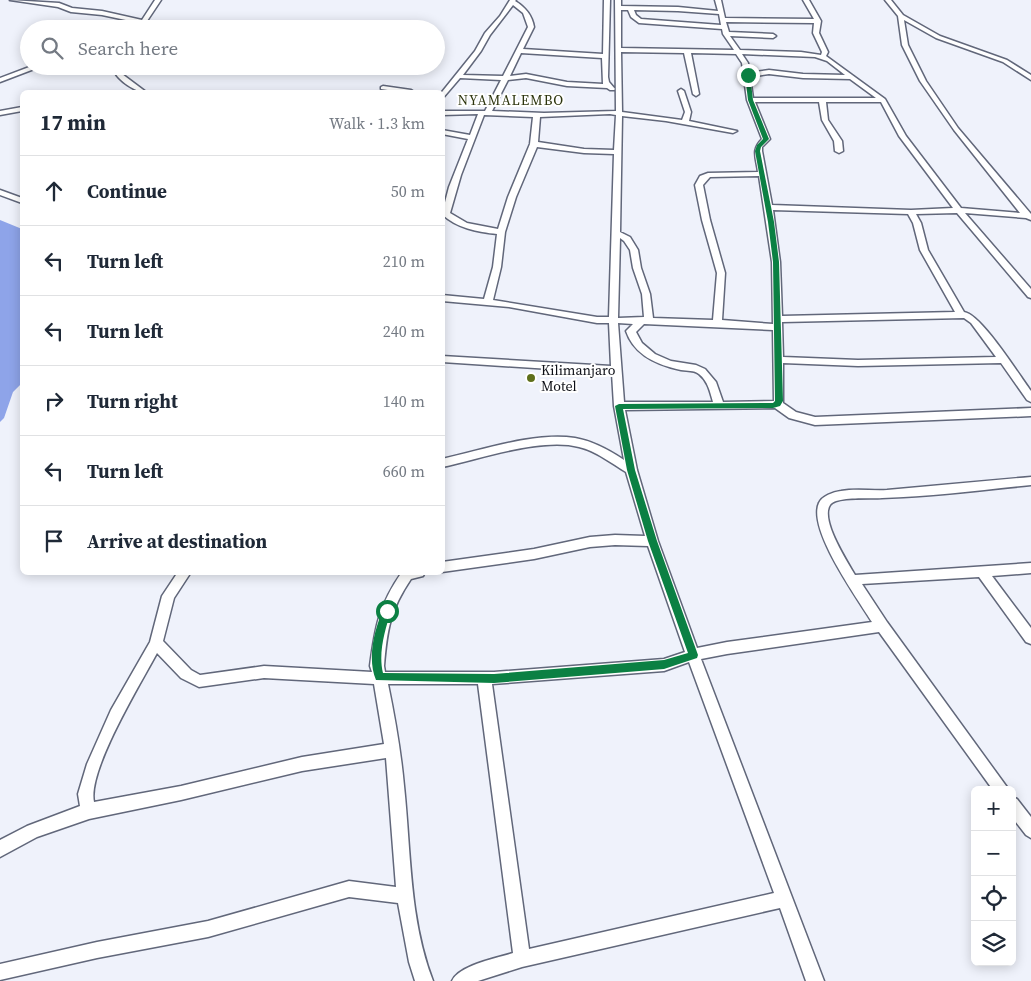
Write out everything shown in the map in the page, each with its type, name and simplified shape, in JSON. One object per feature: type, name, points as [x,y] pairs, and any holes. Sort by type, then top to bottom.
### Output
[{"type":"street","points":[[13,0],[59,5],[71,10],[102,13],[135,20]]},
{"type":"street","points":[[146,20],[158,0]]},
{"type":"street","points":[[607,0],[605,80],[613,89]]},
{"type":"street","points":[[718,0],[726,34],[745,63],[750,100],[766,135],[766,139],[759,146],[758,151],[769,207],[776,262],[780,397],[777,404]]},
{"type":"street","points":[[806,0],[818,21],[816,33],[824,49],[823,56]]},
{"type":"street","points":[[888,0],[901,16],[943,39],[1005,61],[1031,78]]},
{"type":"street","points":[[445,93],[478,52],[487,34],[502,18],[512,1],[522,8],[531,24],[519,51],[485,112],[473,138],[452,185],[446,214],[476,229],[501,232]]},
{"type":"street","points":[[721,13],[678,9],[630,8],[618,4],[618,50],[613,89],[619,112],[613,321],[615,370],[619,406],[631,470],[652,541],[815,981]]},
{"type":"street","points":[[630,8],[633,16],[638,21],[723,23],[818,21]]},
{"type":"street","points":[[901,16],[905,46],[922,81],[956,129],[1029,217]]},
{"type":"street","points":[[726,34],[773,36]]},
{"type":"street","points":[[618,50],[739,52],[823,56],[850,77],[870,88],[883,100],[914,152],[981,238],[1031,295]]},
{"type":"street","points":[[519,51],[606,56]]},
{"type":"street","points":[[688,51],[696,94]]},
{"type":"street","points":[[748,75],[769,72],[803,76],[850,77]]},
{"type":"street","points":[[0,80],[20,73]]},
{"type":"street","points":[[119,75],[140,90]]},
{"type":"street","points":[[457,76],[488,79],[526,76],[567,84],[613,89]]},
{"type":"street","points":[[383,88],[397,90]]},
{"type":"street","points":[[682,91],[688,112],[688,118],[685,122]]},
{"type":"street","points":[[750,100],[883,100]]},
{"type":"street","points":[[822,100],[825,120],[838,141],[838,151]]},
{"type":"street","points":[[0,106],[20,109]]},
{"type":"street","points":[[0,113],[20,109]]},
{"type":"street","points":[[445,113],[485,112],[537,115],[619,112],[733,131]]},
{"type":"street","points":[[488,302],[501,232],[512,197],[534,144],[537,115]]},
{"type":"street","points":[[445,133],[473,138]]},
{"type":"street","points":[[534,144],[584,151],[617,152]]},
{"type":"street","points":[[717,322],[721,273],[706,220],[699,185],[703,178],[708,175],[762,174]]},
{"type":"street","points":[[0,192],[20,200]]},
{"type":"street","points":[[769,207],[911,212],[961,210],[1029,217]]},
{"type":"street","points":[[911,212],[917,223],[924,250],[960,315]]},
{"type":"street","points":[[616,234],[627,239],[634,250],[637,268],[646,294],[646,320]]},
{"type":"street","points":[[445,298],[488,302],[577,318],[613,321],[778,323],[969,316],[1031,398]]},
{"type":"street","points":[[646,320],[631,331],[632,338],[638,345],[663,362],[702,370],[708,377],[719,406]]},
{"type":"street","points":[[445,359],[615,370]]},
{"type":"street","points":[[779,360],[858,363],[1002,360]]},
{"type":"street","points":[[619,406],[777,404],[794,415],[816,421],[1031,412]]},
{"type":"street","points":[[445,461],[523,446],[574,441],[589,446],[631,470]]},
{"type":"street","points":[[999,786],[882,626],[852,580],[833,547],[823,521],[824,504],[829,499],[841,496],[1031,481]]},
{"type":"street","points":[[445,567],[525,555],[590,542],[615,540],[652,541]]},
{"type":"street","points":[[852,580],[983,573],[1031,568]]},
{"type":"street","points":[[983,573],[1031,638]]},
{"type":"street","points":[[89,811],[85,794],[94,764],[116,715],[156,643],[166,600],[184,575]]},
{"type":"street","points":[[409,575],[394,594],[381,629],[376,666],[388,719],[397,784],[405,896],[417,962],[424,981]]},
{"type":"street","points":[[156,643],[186,674],[199,681],[264,672],[321,677],[484,678],[664,665],[693,655],[727,648],[882,626]]},
{"type":"street","points":[[484,678],[506,852],[522,959]]},
{"type":"street","points":[[0,849],[32,831],[89,811],[181,793],[302,764],[391,750]]},
{"type":"street","points":[[1016,809],[1031,830]]},
{"type":"street","points":[[0,972],[97,950],[216,927],[344,890],[405,896]]},
{"type":"street","points":[[461,981],[490,968],[522,959],[785,900]]},
{"type":"water","points":[[0,220],[20,228],[20,385],[13,392],[4,418],[0,422]]},
{"type":"place","name":"Kilimanjaro Motel","points":[[531,378]]},
{"type":"district","name":"NYAMALEMBO","points":[[511,100]]},
{"type":"route","points":[[387,611],[381,629],[378,649],[376,666],[379,677],[494,678],[664,665],[693,655],[652,541],[631,470],[619,406],[773,405],[779,401],[776,262],[758,151],[759,146],[766,139],[766,135],[750,100],[748,75]]}]
